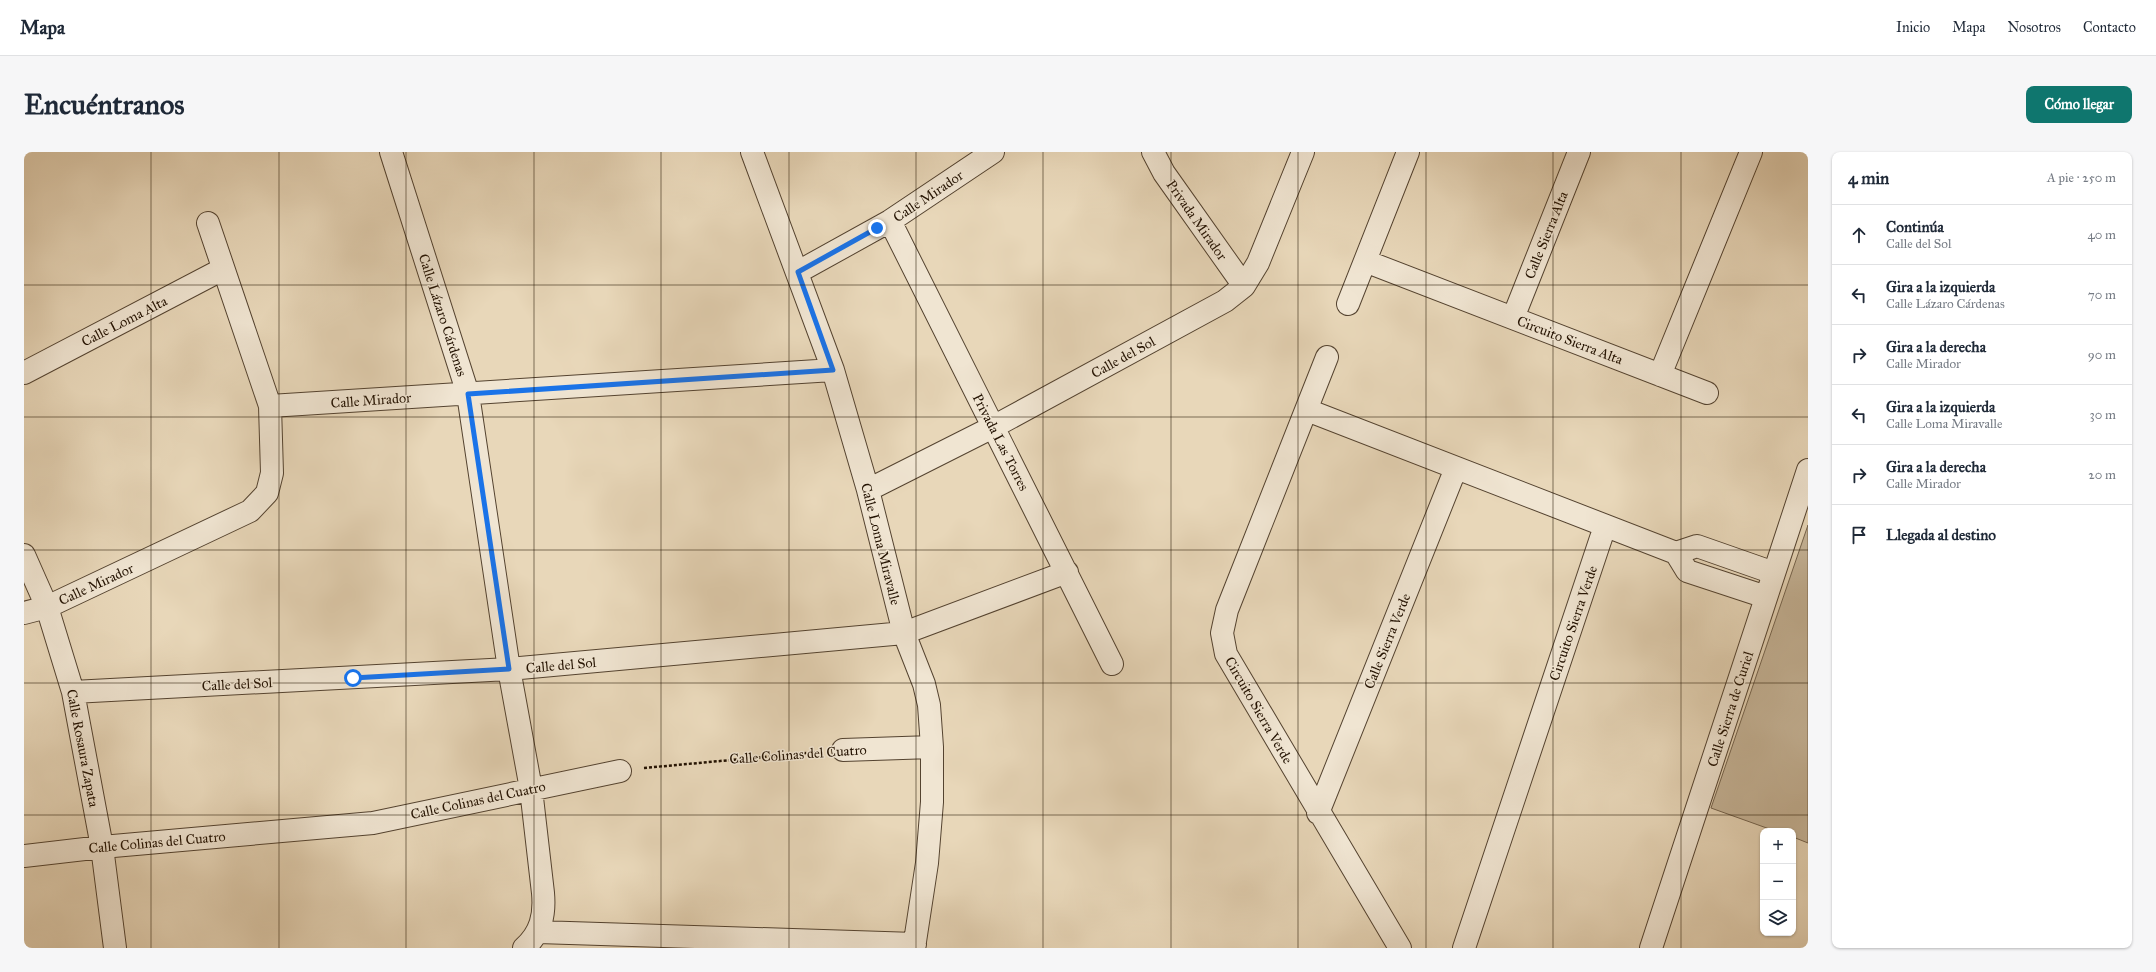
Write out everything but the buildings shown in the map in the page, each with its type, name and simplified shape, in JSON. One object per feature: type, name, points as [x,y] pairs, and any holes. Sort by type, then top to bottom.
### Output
[{"type":"street","name":"Calle Lázaro Cárdenas","points":[[391,152],[468,394],[509,669],[530,789],[544,908],[538,932]]},
{"type":"street","name":"Calle Loma Miravalle","points":[[752,152],[798,272],[833,370],[868,490],[904,633],[924,684],[929,705],[932,747],[932,802],[927,863],[915,946]]},
{"type":"street","name":"Calle Mirador","points":[[798,272],[890,221],[993,152]]},
{"type":"street","name":"Privada Mirador","points":[[1153,152],[1164,173],[1244,286]]},
{"type":"street","name":"Calle del Sol","points":[[868,490],[994,427],[1225,301],[1244,286],[1258,263],[1303,152]]},
{"type":"street","points":[[1348,304],[1408,152]]},
{"type":"street","name":"Calle Sierra Alta","points":[[1513,318],[1579,152]]},
{"type":"street","points":[[1660,375],[1751,152]]},
{"type":"street","name":"Privada Las Torres","points":[[890,221],[1112,664]]},
{"type":"street","points":[[208,223],[270,406]]},
{"type":"street","name":"Circuito Sierra Alta","points":[[1365,261],[1707,393]]},
{"type":"street","name":"Calle Loma Alta","points":[[24,373],[224,270]]},
{"type":"street","name":"Circuito Sierra Verde","points":[[1327,357],[1227,610],[1222,633],[1226,654],[1318,813],[1400,948]]},
{"type":"street","name":"Calle Mirador","points":[[24,613],[47,607],[250,511],[267,493],[272,473],[270,406],[833,370]]},
{"type":"street","points":[[1307,410],[1676,553],[1687,571],[1766,597]]},
{"type":"street","name":"Calle Sierra Verde","points":[[1318,813],[1456,468]]},
{"type":"street","name":"Calle Sierra de Curiel","points":[[1651,948],[1808,470]]},
{"type":"street","name":"Circuito Sierra Verde","points":[[1464,948],[1605,526]]},
{"type":"street","points":[[1676,553],[1697,546],[1774,573]]},
{"type":"street","name":"Calle Rosaura Zapata","points":[[24,555],[47,607],[73,692],[102,847],[115,948]]},
{"type":"street","name":"Calle del Sol","points":[[73,692],[509,669],[904,633],[1067,572]]},
{"type":"street","name":"Calle Colinas del Cuatro","points":[[843,750],[932,747]]},
{"type":"street","name":"Calle Colinas del Cuatro","points":[[24,856],[102,847],[373,823],[620,771]]},
{"type":"street","points":[[524,948],[538,932],[644,934],[915,946]]},
{"type":"path","name":"Calle Colinas del Cuatro","points":[[620,771],[675,763],[843,750]]},
{"type":"shaded area","points":[[1808,525],[1808,843],[1796,838],[1796,828],[1767,828],[1711,808]]},
{"type":"route","points":[[353,678],[509,669],[468,394],[833,370],[798,272],[877,228]]}]
